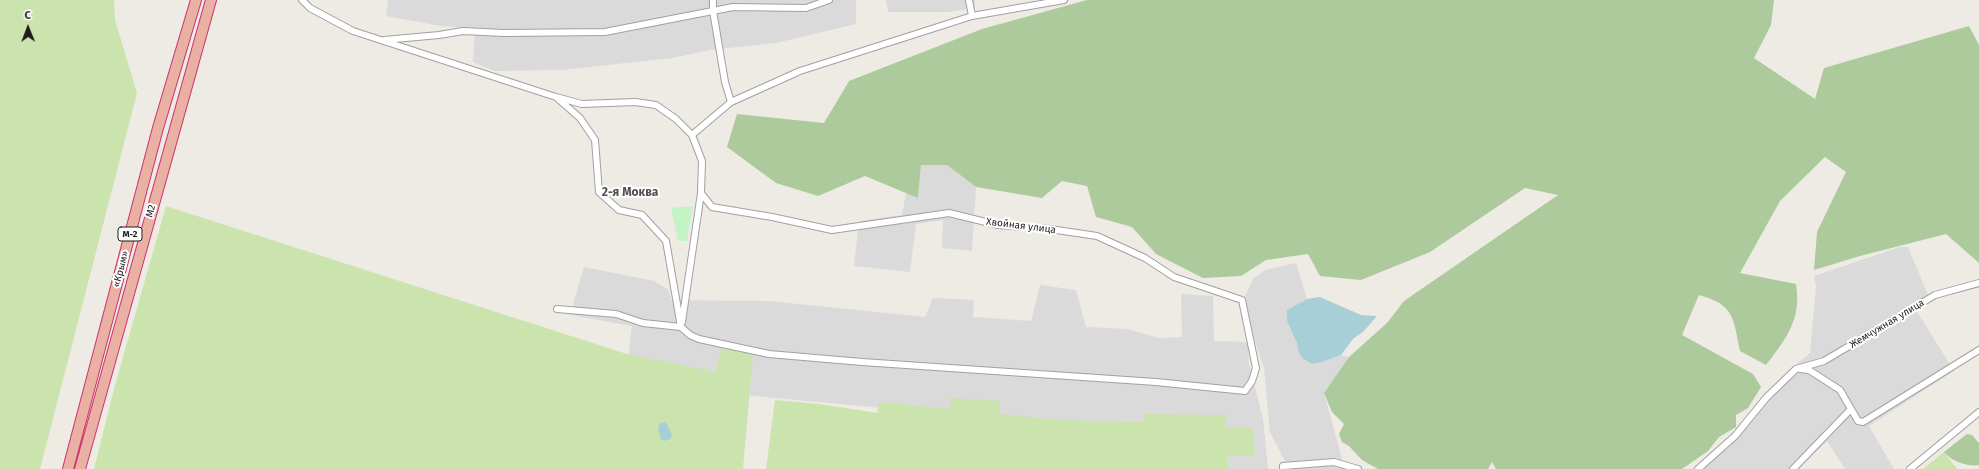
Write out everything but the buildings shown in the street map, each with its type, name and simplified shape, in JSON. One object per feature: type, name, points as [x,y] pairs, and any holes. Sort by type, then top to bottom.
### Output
[{"type":"highway","name":"«Крым»","points":[[68,469],[158,128],[196,0]]},
{"type":"highway","name":"М2","points":[[80,469],[211,0]]},
{"type":"street","points":[[302,0],[310,8],[353,31],[556,97],[582,104],[635,102],[656,105],[676,119],[692,135],[702,161],[701,193],[681,327]]},
{"type":"street","points":[[713,0],[713,11],[725,82],[731,102]]},
{"type":"street","points":[[381,40],[439,35],[463,31],[504,33],[605,32],[733,7],[806,8],[829,0]]},
{"type":"street","points":[[969,0],[972,16]]},
{"type":"street","points":[[692,135],[731,102],[800,71],[972,16],[1064,0]]},
{"type":"street","points":[[556,97],[580,118],[595,140],[599,192],[619,210],[642,215],[666,241],[681,327]]},
{"type":"street","name":"Хвойная улица","points":[[681,327],[690,335],[698,339],[769,354],[870,363],[1156,382],[1245,391],[1252,381],[1256,368],[1242,300],[1174,277],[1145,258],[1097,236],[1050,229],[998,225],[949,213],[832,230],[772,217],[712,207],[701,193]]},
{"type":"street","name":"Жемчужная улица","points":[[1698,469],[1735,436],[1766,398],[1796,369],[1824,361],[1928,299],[1949,291],[1979,283]]},
{"type":"street","points":[[557,309],[616,314],[643,324],[681,327]]},
{"type":"street","points":[[1796,369],[1809,370],[1840,390],[1858,421],[1863,422],[1979,350]]},
{"type":"street","points":[[1793,469],[1851,409]]},
{"type":"street","points":[[1910,469],[1979,412]]},
{"type":"street","points":[[1283,469],[1283,466],[1334,462],[1358,469]]},
{"type":"shaded area","points":[[388,0],[856,0],[856,24],[776,43],[710,50],[672,58],[562,70],[495,71],[473,62],[475,28],[441,26],[386,16]]},
{"type":"shaded area","points":[[886,0],[975,0],[975,8],[948,12],[888,12]]},
{"type":"shaded area","points":[[921,165],[947,165],[976,187],[972,251],[942,248],[943,220],[916,224],[910,272],[854,266],[859,221],[902,215],[906,193],[918,197]]},
{"type":"shaded area","points":[[1900,247],[1908,247],[1930,300],[1916,310],[1954,371],[1869,426],[1894,469],[1845,469],[1827,441],[1799,469],[1692,469],[1730,439],[1765,403],[1787,372],[1810,353],[1816,286],[1814,276]]},
{"type":"shaded area","points":[[1296,263],[1307,299],[1287,310],[1290,329],[1294,334],[1302,358],[1312,364],[1341,355],[1349,357],[1324,393],[1342,459],[1350,469],[1289,469],[1270,432],[1264,368],[1242,303],[1253,279],[1265,270]]},
{"type":"shaded area","points":[[584,267],[654,281],[669,290],[671,300],[769,301],[925,317],[933,298],[974,300],[973,317],[1031,321],[1040,285],[1076,290],[1086,327],[1127,329],[1159,338],[1182,337],[1181,294],[1213,296],[1214,341],[1248,342],[1249,364],[1263,419],[1268,469],[1211,469],[1122,431],[734,394],[627,369],[632,326],[570,315]]},
{"type":"green space","points":[[0,0],[114,0],[115,20],[137,93],[40,469],[0,469]]},
{"type":"green space","points":[[1087,0],[1774,0],[1771,25],[1754,58],[1815,99],[1824,68],[1969,26],[1979,45],[1979,263],[1946,234],[1860,256],[1814,270],[1817,232],[1846,172],[1825,157],[1780,201],[1740,273],[1796,284],[1797,308],[1791,328],[1766,365],[1740,351],[1736,330],[1730,314],[1720,303],[1711,299],[1699,295],[1682,335],[1753,374],[1761,387],[1748,408],[1736,415],[1736,427],[1719,437],[1708,451],[1682,469],[1496,469],[1492,462],[1488,469],[1378,469],[1362,460],[1349,446],[1342,442],[1339,434],[1344,424],[1332,412],[1324,393],[1349,357],[1387,323],[1404,301],[1558,195],[1525,188],[1430,252],[1361,280],[1320,276],[1308,254],[1266,260],[1241,276],[1203,278],[1156,254],[1132,227],[1096,217],[1087,186],[1062,181],[1042,198],[976,187],[947,165],[921,165],[918,198],[865,176],[818,196],[776,183],[727,147],[737,114],[824,123],[849,81],[982,29]]},
{"type":"green space","points":[[166,206],[627,354],[716,372],[721,348],[753,353],[743,469],[94,469],[114,389]]},
{"type":"green space","points":[[693,206],[687,241],[678,241],[671,208]]},
{"type":"green space","points":[[951,398],[1000,401],[1000,414],[1059,420],[1144,422],[1145,414],[1225,415],[1226,428],[1252,427],[1255,455],[1227,456],[1227,469],[766,469],[775,400],[819,404],[877,413],[879,402],[950,409]]},
{"type":"green space","points":[[1967,434],[1972,435],[1979,443],[1979,465],[1960,463],[1944,452]]},
{"type":"green space","points":[[1944,452],[1957,469],[1923,469]]},
{"type":"water","points":[[1320,297],[1361,315],[1377,316],[1364,331],[1353,339],[1341,355],[1312,364],[1302,358],[1298,350],[1297,343],[1287,321],[1287,310],[1307,299]]},
{"type":"water","points":[[666,422],[672,435],[671,438],[665,441],[661,439],[658,429],[660,423]]},
{"type":"district","name":"2-я Моква","points":[[630,193]]}]
